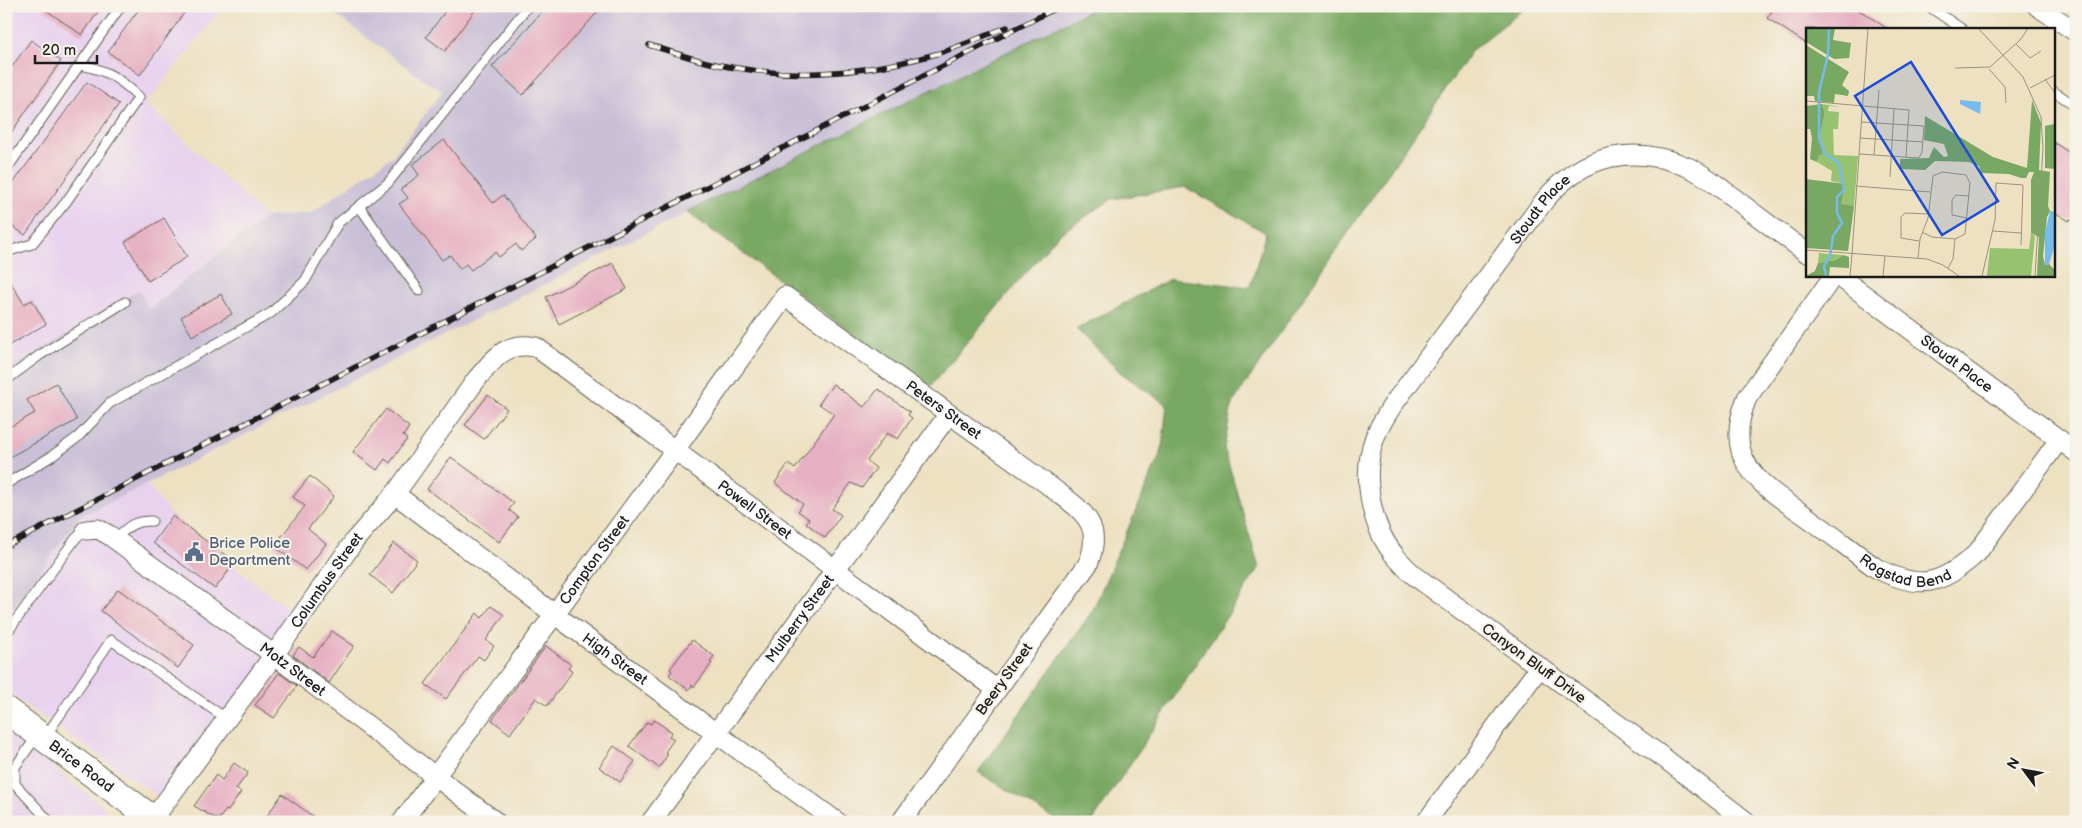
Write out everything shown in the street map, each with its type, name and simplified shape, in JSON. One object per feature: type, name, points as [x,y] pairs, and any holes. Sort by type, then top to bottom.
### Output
[{"type":"main road","name":"Brice Road","points":[[6,710],[155,820]]},
{"type":"street","points":[[2038,6],[2076,32]]},
{"type":"street","name":"Stoudt Place","points":[[1368,472],[1375,437],[1392,406],[1544,201],[1557,186],[1574,172],[1613,156],[1631,154],[1650,156],[1684,166],[1708,179],[1806,252]]},
{"type":"street","name":"Rogstad Bend","points":[[1835,276],[1746,398],[1741,411],[1739,439],[1742,452],[1749,466],[1768,488],[1876,568],[1893,577],[1911,582],[1929,582],[1948,576],[1977,553],[2059,440]]},
{"type":"street","name":"Stoudt Place","points":[[1837,276],[2076,452]]},
{"type":"street","name":"Peters Street","points":[[785,296],[1078,509],[1089,520],[1094,532]]},
{"type":"street","name":"Compton Street","points":[[402,822],[675,450],[785,296]]},
{"type":"street","name":"Powell Street","points":[[508,348],[522,344],[536,347],[996,689]]},
{"type":"street","name":"Columbus Street","points":[[155,820],[355,540],[395,494],[476,380],[491,362],[508,348]]},
{"type":"street","name":"Mulberry Street","points":[[651,822],[949,414]]},
{"type":"street","name":"Canyon Bluff Drive","points":[[1368,472],[1370,502],[1380,529],[1394,556],[1415,576],[1664,758],[1747,822]]},
{"type":"street","name":"High Street","points":[[395,494],[554,614],[837,822]]},
{"type":"street","name":"Motz Street","points":[[86,530],[98,529],[115,539],[274,655],[496,822]]},
{"type":"street","name":"Beery Street","points":[[901,822],[1088,564],[1095,548],[1094,532]]},
{"type":"street","points":[[1426,822],[1539,668]]},
{"type":"lane","points":[[6,170],[122,6]]},
{"type":"lane","points":[[409,6],[423,6]]},
{"type":"lane","points":[[6,484],[52,456],[78,437],[110,403],[270,313],[305,281],[338,223],[388,183],[528,6]]},
{"type":"lane","points":[[1928,6],[1961,28]]},
{"type":"lane","points":[[6,252],[32,244],[66,202],[139,97],[122,80],[95,68],[81,65]]},
{"type":"lane","points":[[2054,92],[2076,106]]},
{"type":"lane","points":[[359,206],[419,291]]},
{"type":"lane","points":[[6,380],[40,354],[125,302]]},
{"type":"lane","points":[[115,539],[129,525],[139,521],[152,521]]},
{"type":"lane","points":[[6,634],[76,538],[86,530]]},
{"type":"lane","points":[[50,822],[15,784],[15,767],[41,736],[111,640],[227,719]]},
{"type":"shaded area","points":[[6,6],[224,6],[146,104],[266,217],[148,309],[138,291],[6,372]]},
{"type":"shaded area","points":[[324,6],[1099,6],[80,516],[6,617],[6,372],[139,290],[149,309],[266,217],[311,213],[393,156],[443,91],[424,80]]},
{"type":"shaded area","points":[[147,484],[172,516],[235,562],[235,568],[293,612],[296,605],[310,616],[174,807],[6,692],[6,617],[80,516]]},
{"type":"shaded area","points":[[6,731],[104,807],[109,822],[6,822]]},
{"type":"green space","points":[[1099,6],[1528,6],[1472,50],[1232,404],[1224,448],[1259,568],[1092,822],[1059,822],[978,772],[1093,610],[1162,450],[1167,405],[1121,373],[1076,329],[1170,279],[1250,287],[1266,233],[1185,187],[1112,199],[1058,235],[928,389],[687,212]]},
{"type":"building","points":[[40,6],[102,6],[82,35]]},
{"type":"building","points":[[141,6],[189,6],[140,75],[108,52]]},
{"type":"building","points":[[449,6],[478,6],[445,51],[426,37]]},
{"type":"building","points":[[547,6],[603,6],[523,95],[492,67]]},
{"type":"building","points":[[1776,6],[1853,6],[1886,28],[1806,28],[1806,43],[1767,18]]},
{"type":"building","points":[[31,40],[61,61],[6,140],[6,75]]},
{"type":"building","points":[[87,82],[119,104],[25,235],[6,222],[6,193]]},
{"type":"building","points":[[444,140],[493,203],[503,195],[536,239],[521,251],[516,244],[499,257],[495,252],[471,270],[466,264],[460,269],[450,255],[442,260],[399,204],[408,198],[401,189],[419,175],[412,165]]},
{"type":"building","points":[[2054,143],[2076,157],[2076,223],[2070,219],[2069,221],[2054,212]]},
{"type":"building","points":[[164,218],[187,257],[148,281],[125,242]]},
{"type":"building","points":[[613,263],[627,289],[559,324],[546,297]]},
{"type":"building","points":[[6,275],[24,304],[32,300],[46,324],[6,347]]},
{"type":"building","points":[[221,294],[232,314],[192,336],[181,317]]},
{"type":"building","points":[[56,383],[77,420],[6,459],[6,429],[35,413],[27,400]]},
{"type":"building","points":[[833,384],[864,407],[878,389],[910,412],[908,415],[912,418],[898,439],[887,433],[867,461],[876,468],[862,488],[851,483],[832,509],[841,515],[825,538],[806,523],[809,519],[798,511],[803,504],[775,483],[788,464],[795,469],[834,414],[819,404]]},
{"type":"building","points":[[488,395],[507,409],[484,439],[465,425]]},
{"type":"building","points":[[386,409],[409,427],[403,436],[407,439],[390,463],[385,459],[377,470],[353,452]]},
{"type":"building","points":[[451,457],[514,503],[509,510],[518,517],[499,542],[427,489]]},
{"type":"building","points":[[310,476],[334,496],[308,529],[326,544],[306,570],[274,546],[305,506],[293,497]]},
{"type":"building","name":"Brice Police Department","points":[[172,516],[235,562],[215,589],[153,543]]},
{"type":"building","points":[[394,543],[417,560],[393,593],[370,575]]},
{"type":"building","points":[[118,589],[194,645],[178,668],[101,611]]},
{"type":"building","points":[[491,606],[504,615],[486,640],[494,646],[484,660],[478,656],[446,699],[425,684],[477,613],[482,618]]},
{"type":"building","points":[[332,631],[354,646],[329,683],[293,655],[299,647],[313,657]]},
{"type":"building","points":[[692,640],[714,656],[710,662],[712,663],[694,687],[692,685],[689,690],[669,675],[672,671],[670,669]]},
{"type":"building","points":[[546,646],[571,665],[568,668],[572,672],[547,706],[536,698],[510,734],[492,720]]},
{"type":"building","points":[[279,673],[297,686],[274,718],[255,705]]},
{"type":"building","points":[[654,720],[672,732],[669,736],[674,739],[665,752],[668,754],[659,768],[629,746],[647,722],[651,724]]},
{"type":"building","points":[[614,746],[635,761],[620,782],[599,767]]},
{"type":"building","points":[[234,763],[248,773],[236,789],[241,792],[228,811],[226,810],[218,820],[194,806],[216,775],[222,780]]},
{"type":"building","points":[[282,794],[321,822],[263,822]]},
{"type":"railway","points":[[6,546],[1060,6]]},
{"type":"railway","points":[[649,45],[726,66],[787,73],[837,72],[912,60],[963,45],[1007,27]]},
{"type":"place","name":"Brice Police Department","points":[[194,552]]}]
